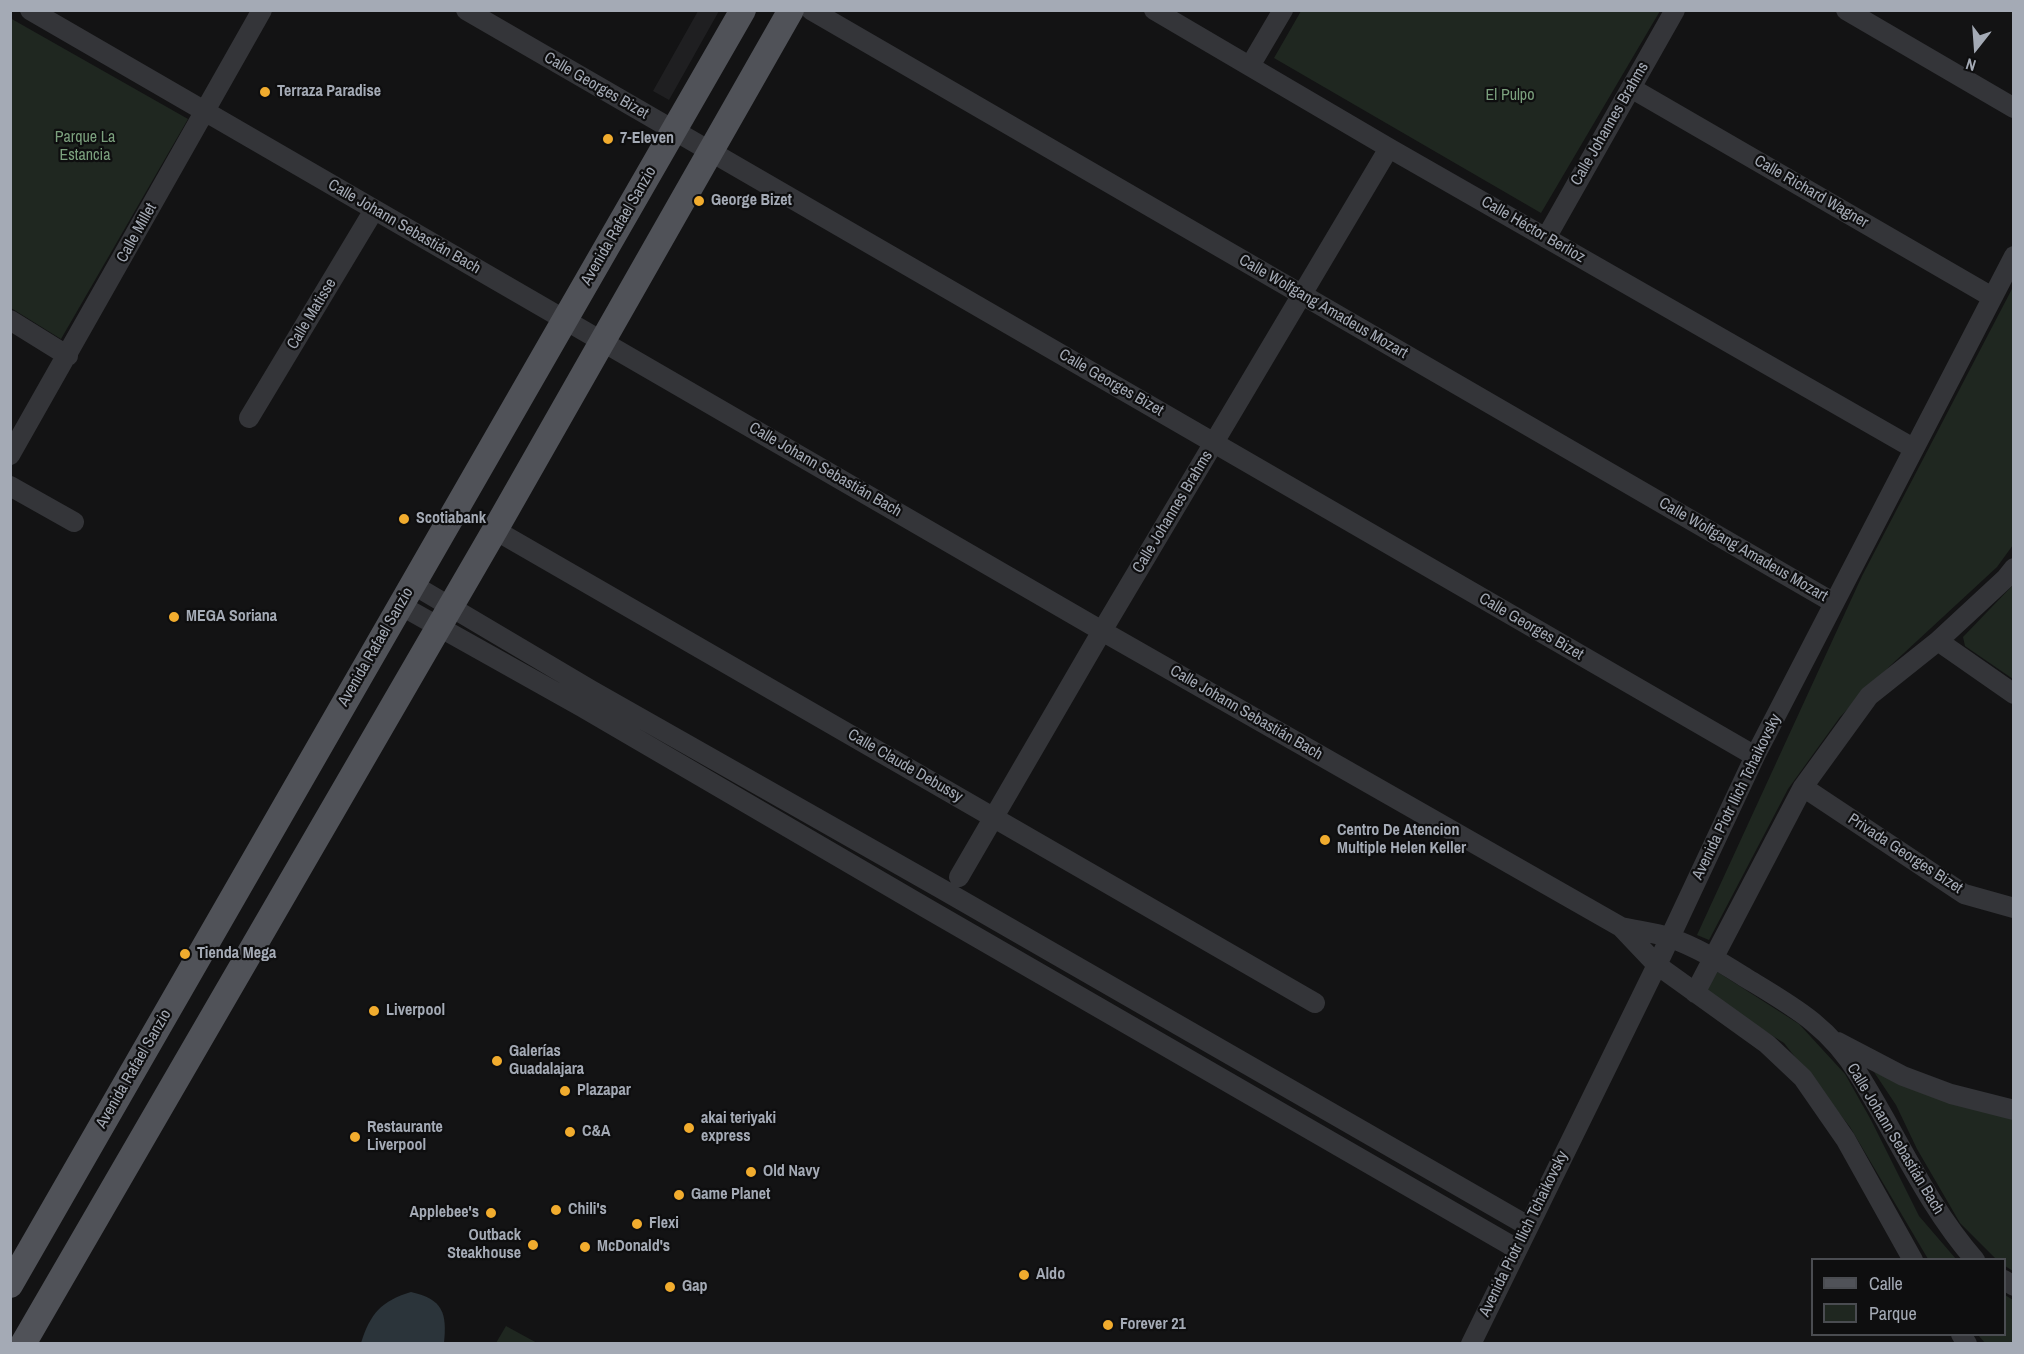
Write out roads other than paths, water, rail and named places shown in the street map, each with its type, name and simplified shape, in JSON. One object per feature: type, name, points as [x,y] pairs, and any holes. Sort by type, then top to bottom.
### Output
[{"type":"main road","name":"Avenida Rafael Sanzio","points":[[10,1285],[743,10]]},
{"type":"main road","points":[[23,1344],[445,617],[791,10]]},
{"type":"street","name":"Calle Johann Sebastián Bach","points":[[30,10],[1102,631],[1621,927],[1657,965],[1767,1044],[1803,1078],[1846,1140],[1912,1258]]},
{"type":"street","name":"Calle Millet","points":[[10,455],[206,112],[261,10]]},
{"type":"street","name":"Calle Georges Bizet","points":[[466,10],[1755,756]]},
{"type":"street","name":"Calle Wolfgang Amadeus Mozart","points":[[811,10],[1834,603]]},
{"type":"street","name":"Calle Héctor Berlioz","points":[[1154,10],[1389,148],[1913,448]]},
{"type":"street","points":[[1250,66],[1283,10]]},
{"type":"street","name":"Calle Johannes Brahms","points":[[1546,238],[1675,10]]},
{"type":"street","points":[[1846,10],[2013,108]]},
{"type":"street","name":"Calle Richard Wagner","points":[[1631,88],[1992,297]]},
{"type":"street","name":"Calle Johannes Brahms","points":[[959,877],[1102,631],[1389,148]]},
{"type":"street","name":"Calle Matisse","points":[[249,418],[374,210]]},
{"type":"street","name":"Avenida Piotr Ilich Tchaikovsky","points":[[1471,1344],[1657,965],[1755,756],[2013,256]]},
{"type":"street","points":[[10,320],[68,356]]},
{"type":"street","points":[[10,486],[74,522]]},
{"type":"street","name":"Calle Claude Debussy","points":[[495,530],[1315,1003]]},
{"type":"street","points":[[1695,993],[1803,787],[1869,696],[1938,641],[2006,578],[2013,568]]},
{"type":"street","points":[[406,595],[445,617],[552,666],[1528,1226]]},
{"type":"street","points":[[445,617],[540,684],[1517,1249]]},
{"type":"street","points":[[1938,641],[2013,694]]},
{"type":"street","points":[[540,684],[552,666]]},
{"type":"street","name":"Privada Georges Bizet","points":[[1803,787],[1964,894],[2013,908]]},
{"type":"street","name":"Calle Johann Sebastián Bach","points":[[1621,927],[1669,937],[1714,958],[1815,1022],[1833,1039],[1859,1074],[1924,1191],[1957,1239],[1973,1258]]},
{"type":"street","points":[[1833,1039],[1903,1076],[1951,1094],[2013,1110]]},
{"type":"place","name":"Terraza Paradise","points":[[265,92]]},
{"type":"place","name":"7-Eleven","points":[[608,139]]},
{"type":"place","name":"George Bizet","points":[[699,201]]},
{"type":"place","name":"Scotiabank","points":[[404,519]]},
{"type":"place","name":"MEGA Soriana","points":[[174,617]]},
{"type":"place","name":"Centro De Atencion Multiple Helen Keller","points":[[1325,840]]},
{"type":"place","name":"Tienda Mega","points":[[185,954]]},
{"type":"place","name":"Liverpool","points":[[374,1011]]},
{"type":"place","name":"Galerías Guadalajara","points":[[497,1061]]},
{"type":"place","name":"Plazapar","points":[[565,1091]]},
{"type":"place","name":"akai teriyaki express","points":[[689,1128]]},
{"type":"place","name":"C&A","points":[[570,1132]]},
{"type":"place","name":"Restaurante Liverpool","points":[[355,1137]]},
{"type":"place","name":"Old Navy","points":[[751,1172]]},
{"type":"place","name":"Game Planet","points":[[679,1195]]},
{"type":"place","name":"Chili's","points":[[556,1210]]},
{"type":"place","name":"Applebee's","points":[[491,1213]]},
{"type":"place","name":"Flexi","points":[[637,1224]]},
{"type":"place","name":"Outback Steakhouse","points":[[533,1245]]},
{"type":"place","name":"McDonald's","points":[[585,1247]]},
{"type":"place","name":"Aldo","points":[[1024,1275]]},
{"type":"place","name":"Gap","points":[[670,1287]]},
{"type":"place","name":"Forever 21","points":[[1108,1325]]},
{"type":"park label","name":"El Pulpo","points":[[1510,96]]},
{"type":"park label","name":"Parque La Estancia","points":[[85,147]]}]
